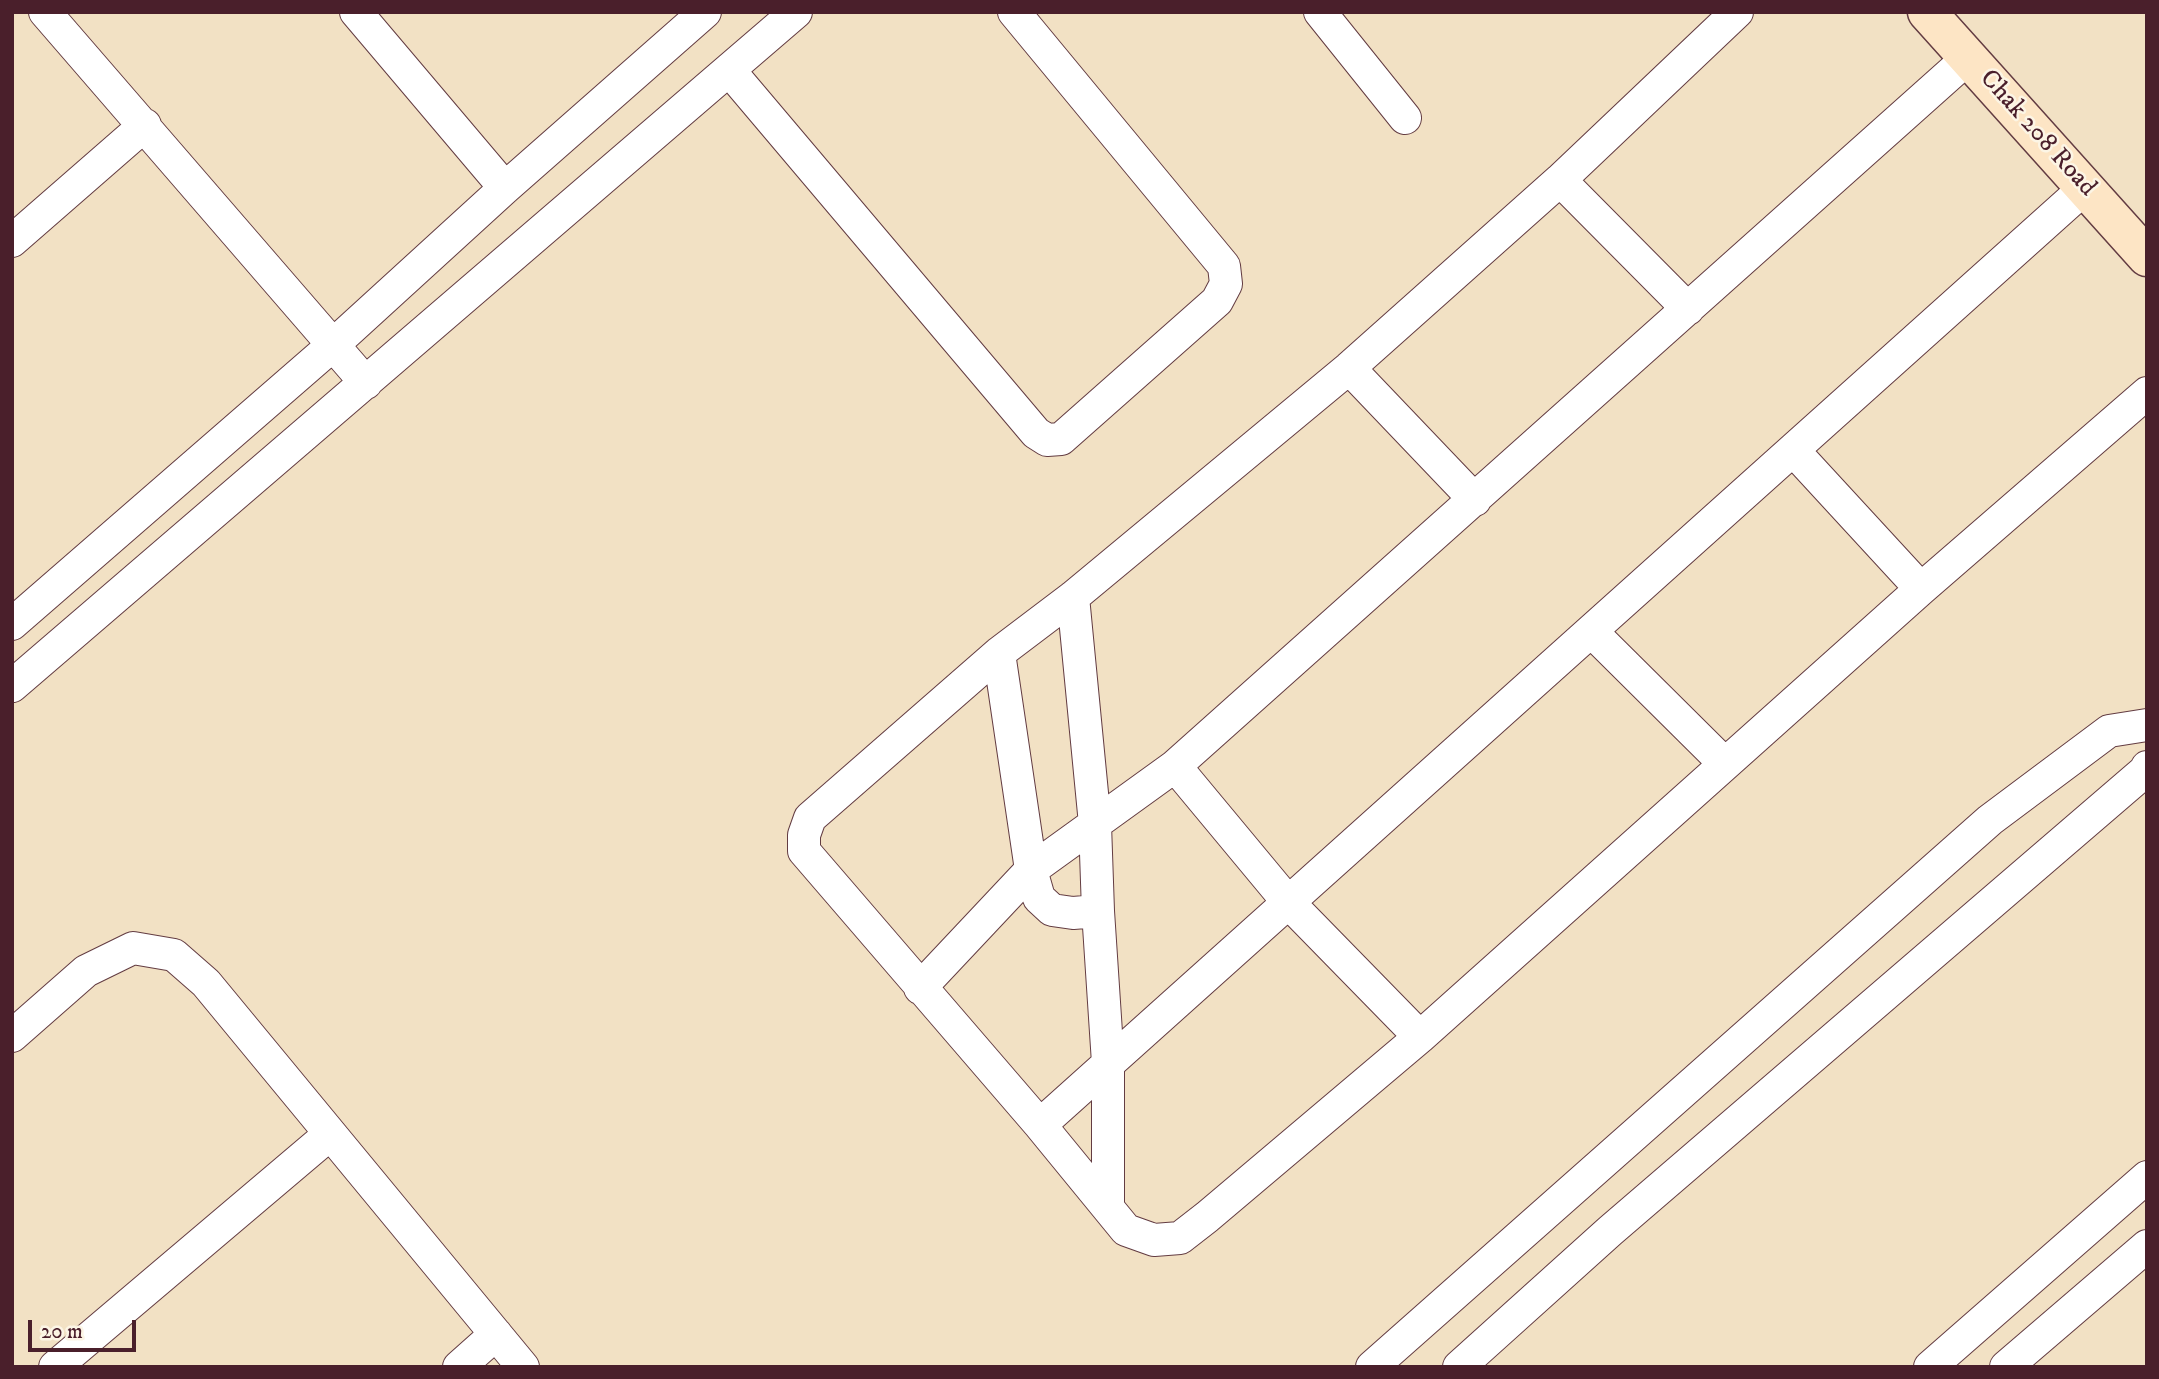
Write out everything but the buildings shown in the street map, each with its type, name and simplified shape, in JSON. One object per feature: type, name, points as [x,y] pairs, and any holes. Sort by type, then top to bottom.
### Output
[{"type":"street","points":[[45,12],[366,383]]},
{"type":"street","points":[[356,12],[505,188]]},
{"type":"street","points":[[12,624],[333,345],[505,188],[705,12]]},
{"type":"street","points":[[12,686],[796,12]]},
{"type":"street","points":[[729,70],[1036,433],[1047,440],[1061,439],[1217,301],[1226,284],[1224,266],[1014,12]]},
{"type":"street","points":[[1320,12],[1405,118]]},
{"type":"street","points":[[1737,12],[1560,180],[1349,368],[1073,597],[999,653],[810,818],[804,835],[804,851],[1040,1125],[1126,1230],[1154,1240],[1180,1238],[1208,1217],[1420,1037],[1922,589],[2147,393]]},
{"type":"street","name":"Chak 208 Road","points":[[1927,12],[2147,257]]},
{"type":"street","points":[[920,988],[1031,870],[1175,766],[1968,58]]},
{"type":"street","points":[[12,242],[145,125]]},
{"type":"street","points":[[1560,180],[1688,309]]},
{"type":"street","points":[[1040,1125],[2085,187]]},
{"type":"street","points":[[1349,368],[1475,500]]},
{"type":"street","points":[[1793,450],[1922,589]]},
{"type":"street","points":[[1073,597],[1095,824],[1108,1063],[1108,1208]]},
{"type":"street","points":[[1591,631],[1725,764]]},
{"type":"street","points":[[999,653],[1031,870],[1039,898],[1052,910],[1073,913],[1098,911]]},
{"type":"street","points":[[1372,1367],[1990,820],[2109,731],[2147,725]]},
{"type":"street","points":[[1175,766],[1288,902],[1420,1037]]},
{"type":"street","points":[[1459,1367],[1610,1231],[2145,771],[2147,766]]},
{"type":"street","points":[[12,1036],[86,971],[133,948],[174,955],[206,984],[523,1367]]},
{"type":"street","points":[[54,1367],[330,1134]]},
{"type":"street","points":[[1930,1367],[2147,1177]]},
{"type":"street","points":[[2006,1367],[2147,1246]]},
{"type":"street","points":[[458,1367],[496,1334]]}]
